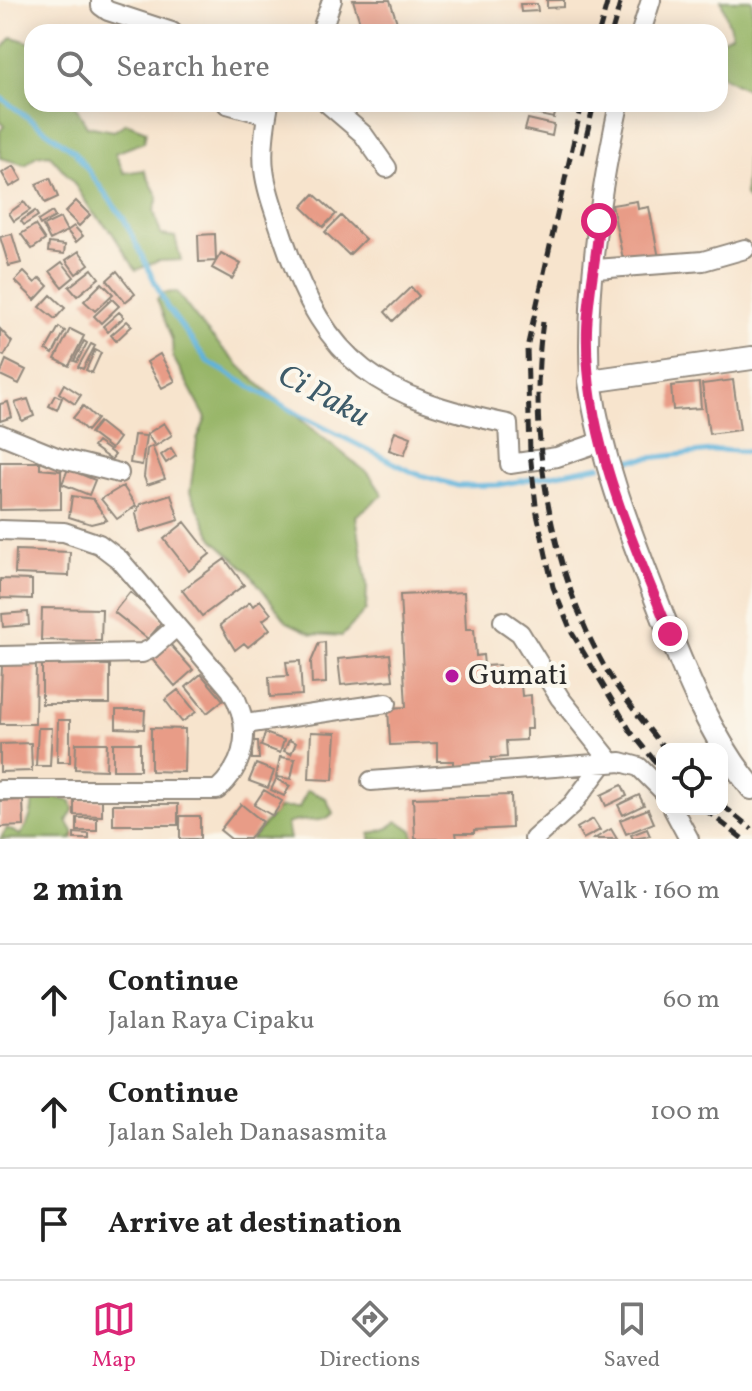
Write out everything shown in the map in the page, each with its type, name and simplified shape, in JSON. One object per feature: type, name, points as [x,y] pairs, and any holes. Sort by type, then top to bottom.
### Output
[{"type":"main road","points":[[752,358],[590,381],[600,442],[616,499],[709,725],[752,788]]},
{"type":"street","points":[[101,0],[101,6],[108,11],[148,24]]},
{"type":"street","points":[[324,24],[332,0]]},
{"type":"street","points":[[644,24],[651,0]]},
{"type":"street","points":[[268,112],[262,173],[301,287],[329,336],[354,363],[389,385],[438,405],[508,424],[510,464],[557,457],[600,442]]},
{"type":"street","points":[[337,112],[363,134],[387,168]]},
{"type":"street","points":[[590,381],[587,329],[596,269],[603,180],[617,112]]},
{"type":"street","points":[[596,269],[703,261],[745,249]]},
{"type":"street","points":[[0,434],[59,458],[119,473]]},
{"type":"street","points":[[0,530],[64,532],[99,544],[120,560],[231,690],[245,724],[240,761],[217,790],[0,790]]},
{"type":"street","points":[[503,621],[520,633],[554,689],[607,763]]},
{"type":"street","points":[[0,656],[142,653],[176,627]]},
{"type":"street","points":[[245,724],[387,703]]},
{"type":"street","points":[[534,839],[572,805],[607,763]]},
{"type":"street","points":[[371,781],[607,763],[639,767],[656,784]]},
{"type":"street","points":[[676,815],[689,839]]},
{"type":"green space","points":[[721,0],[752,0],[752,205],[745,196],[750,91],[728,79],[728,36],[732,34]]},
{"type":"green space","points":[[12,37],[24,41],[24,112],[79,112],[87,126],[114,131],[126,123],[146,131],[144,142],[115,153],[124,173],[144,170],[158,197],[154,211],[161,235],[175,237],[181,260],[158,261],[136,270],[111,231],[93,213],[72,180],[49,154],[36,156],[26,165],[0,158],[0,131],[4,126],[0,122],[0,52]]},
{"type":"green space","points":[[177,292],[218,344],[241,367],[291,412],[369,474],[383,495],[356,516],[367,585],[366,610],[342,636],[312,634],[287,622],[248,571],[213,539],[190,492],[197,440],[206,418],[173,357],[172,340],[157,299],[163,293]]},
{"type":"green space","points":[[307,790],[326,798],[333,813],[323,819],[287,824],[290,839],[251,839],[279,808],[299,808]]},
{"type":"green space","points":[[33,793],[71,801],[73,810],[67,821],[74,833],[72,839],[0,839],[7,828],[20,835],[30,816]]},
{"type":"green space","points":[[397,821],[412,830],[414,839],[370,839],[370,834],[389,828]]},
{"type":"building","points":[[353,0],[390,0],[398,24],[360,24]]},
{"type":"building","points":[[547,0],[564,0],[564,7],[547,8]]},
{"type":"building","points":[[520,4],[537,4],[538,11],[521,12]]},
{"type":"building","points":[[526,112],[555,112],[554,118]]},
{"type":"building","points":[[528,119],[554,125],[552,136],[525,130]]},
{"type":"building","points":[[14,166],[22,180],[10,187],[2,173]]},
{"type":"building","points":[[50,178],[58,197],[45,203],[36,184]]},
{"type":"building","points":[[314,194],[336,214],[323,227],[302,207]]},
{"type":"building","points":[[76,201],[90,215],[79,226],[65,212]]},
{"type":"building","points":[[637,201],[638,209],[649,207],[659,258],[624,264],[612,205]]},
{"type":"building","points":[[24,202],[30,210],[14,221],[9,213]]},
{"type":"building","points":[[35,211],[38,216],[24,225],[21,221]]},
{"type":"building","points":[[52,212],[55,217],[40,225],[38,221]]},
{"type":"building","points":[[341,216],[365,239],[349,255],[325,232]]},
{"type":"building","points":[[60,218],[67,231],[50,240],[43,226]]},
{"type":"building","points":[[35,225],[45,240],[32,249],[21,234]]},
{"type":"building","points":[[74,226],[83,236],[76,242],[67,231]]},
{"type":"building","points":[[12,234],[21,263],[9,266],[0,237]]},
{"type":"building","points":[[215,234],[216,261],[199,262],[198,235]]},
{"type":"building","points":[[49,243],[65,245],[64,254],[48,252]]},
{"type":"building","points":[[79,251],[89,264],[76,274],[66,260]]},
{"type":"building","points":[[221,253],[241,264],[232,279],[212,268]]},
{"type":"building","points":[[62,262],[74,277],[62,287],[50,271]]},
{"type":"building","points":[[92,269],[99,278],[77,296],[69,287]]},
{"type":"building","points":[[117,271],[135,294],[125,302],[107,280]]},
{"type":"building","points":[[24,272],[35,283],[40,278],[48,286],[35,300],[15,281]]},
{"type":"building","points":[[102,283],[113,294],[95,311],[84,301]]},
{"type":"building","points":[[411,287],[419,296],[393,321],[385,312]]},
{"type":"building","points":[[51,295],[65,308],[55,319],[40,307]]},
{"type":"building","points":[[112,299],[119,306],[101,323],[94,316]]},
{"type":"building","points":[[119,312],[124,317],[108,332],[103,326]]},
{"type":"building","points":[[127,321],[132,326],[116,341],[111,335]]},
{"type":"building","points":[[59,327],[65,331],[53,354],[46,350]]},
{"type":"building","points":[[0,329],[12,342],[4,356],[0,354]]},
{"type":"building","points":[[70,329],[84,336],[69,366],[55,359]]},
{"type":"building","points":[[84,341],[87,343],[77,362],[74,361]]},
{"type":"building","points":[[91,344],[95,346],[83,369],[78,367]]},
{"type":"building","points":[[95,350],[101,353],[92,373],[86,370]]},
{"type":"building","points":[[160,354],[175,381],[162,388],[147,362]]},
{"type":"building","points":[[6,360],[26,370],[19,384],[0,375]]},
{"type":"building","points":[[733,380],[740,430],[709,434],[702,384]]},
{"type":"building","points":[[699,383],[701,408],[673,410],[671,386]]},
{"type":"building","points":[[64,384],[81,395],[75,404],[59,393]]},
{"type":"building","points":[[55,395],[62,398],[57,410],[49,406]]},
{"type":"building","points":[[28,399],[34,416],[22,421],[15,403]]},
{"type":"building","points":[[8,402],[12,417],[0,421],[0,404]]},
{"type":"building","points":[[83,406],[97,419],[87,431],[73,418]]},
{"type":"building","points":[[99,422],[119,438],[111,449],[90,433]]},
{"type":"building","points":[[164,423],[172,435],[155,446],[147,434]]},
{"type":"building","points":[[395,431],[411,437],[404,455],[389,450]]},
{"type":"building","points":[[134,435],[146,436],[142,465],[130,463]]},
{"type":"building","points":[[97,442],[115,455],[111,460],[93,447]]},
{"type":"building","points":[[152,446],[165,479],[147,485],[144,477],[147,449]]},
{"type":"building","points":[[171,448],[176,456],[166,463],[161,455]]},
{"type":"building","points":[[0,462],[40,462],[40,469],[61,471],[61,509],[0,510]]},
{"type":"building","points":[[68,469],[95,480],[89,495],[62,484]]},
{"type":"building","points":[[123,486],[136,506],[117,519],[101,499]]},
{"type":"building","points":[[171,494],[179,520],[140,532],[136,514],[140,504]]},
{"type":"building","points":[[72,496],[93,499],[107,520],[91,524],[69,517]]},
{"type":"building","points":[[185,522],[210,554],[189,571],[164,539]]},
{"type":"building","points":[[16,550],[70,552],[69,576],[15,574]]},
{"type":"building","points":[[225,559],[244,585],[202,616],[182,590]]},
{"type":"building","points":[[0,579],[32,580],[32,599],[0,598]]},
{"type":"building","points":[[130,592],[164,620],[148,639],[114,612]]},
{"type":"building","name":"Gumati","points":[[464,592],[466,629],[474,629],[476,656],[483,655],[484,666],[499,665],[500,686],[521,685],[522,696],[531,695],[532,729],[526,729],[526,740],[506,741],[507,757],[491,758],[491,765],[453,767],[453,761],[437,761],[437,743],[390,745],[388,708],[406,707],[400,595]]},
{"type":"building","points":[[260,600],[271,614],[263,620],[270,629],[248,647],[244,643],[235,650],[220,625],[250,602],[253,606]]},
{"type":"building","points":[[42,608],[102,609],[101,641],[41,640]]},
{"type":"building","points":[[28,612],[29,625],[3,627],[2,614]]},
{"type":"building","points":[[325,642],[326,683],[312,684],[311,662],[319,643]]},
{"type":"building","points":[[169,643],[193,670],[175,686],[151,658]]},
{"type":"building","points":[[390,654],[393,680],[341,685],[338,659]]},
{"type":"building","points":[[300,661],[302,695],[270,697],[269,677],[288,676],[286,662]]},
{"type":"building","points":[[2,664],[36,665],[35,724],[0,724]]},
{"type":"building","points":[[42,664],[110,665],[110,704],[42,704]]},
{"type":"building","points":[[201,674],[223,700],[207,713],[186,687]]},
{"type":"building","points":[[178,690],[196,712],[182,722],[165,700]]},
{"type":"building","points":[[116,710],[145,710],[144,729],[116,728]]},
{"type":"building","points":[[58,720],[70,720],[70,762],[57,762]]},
{"type":"building","points":[[38,728],[52,728],[50,766],[36,766]]},
{"type":"building","points":[[151,728],[185,729],[184,772],[151,771]]},
{"type":"building","points":[[311,732],[336,733],[333,780],[309,779]]},
{"type":"building","points":[[265,733],[284,740],[280,753],[261,746]]},
{"type":"building","points":[[289,740],[296,743],[291,754],[284,751]]},
{"type":"building","points":[[252,741],[258,741],[259,759],[252,759]]},
{"type":"building","points":[[31,743],[32,771],[0,772],[0,744]]},
{"type":"building","points":[[76,743],[107,743],[106,770],[75,769]]},
{"type":"building","points":[[113,743],[140,743],[140,770],[113,770]]},
{"type":"building","points":[[280,757],[295,759],[291,779],[276,777]]},
{"type":"building","points":[[256,764],[274,771],[268,788],[249,781]]},
{"type":"building","points":[[276,779],[290,786],[284,796],[271,790]]},
{"type":"building","points":[[622,785],[627,796],[606,806],[601,795]]},
{"type":"building","points":[[264,790],[282,801],[273,816],[254,805]]},
{"type":"building","points":[[511,795],[512,828],[456,833],[457,839],[415,839],[413,798]]},
{"type":"building","points":[[639,795],[644,805],[623,815],[618,805]]},
{"type":"building","points":[[23,800],[24,826],[0,827],[0,801]]},
{"type":"building","points":[[74,800],[102,800],[102,816],[74,815]]},
{"type":"building","points":[[113,804],[178,804],[178,825],[113,825]]},
{"type":"building","points":[[241,804],[263,822],[249,839],[231,839],[220,830]]},
{"type":"building","points":[[648,809],[654,823],[626,834],[620,820]]},
{"type":"building","points":[[180,816],[200,816],[200,839],[180,839]]},
{"type":"building","points":[[77,818],[97,818],[97,831],[77,831]]},
{"type":"building","points":[[593,819],[600,830],[583,839],[577,828]]},
{"type":"building","points":[[611,829],[617,839],[594,839]]},
{"type":"building","points":[[647,829],[650,836],[633,839],[631,835]]},
{"type":"building","points":[[74,833],[89,834],[89,839],[74,839]]},
{"type":"waterway","name":"Ci Paku","points":[[0,97],[74,151],[124,219],[167,307],[208,362],[303,417],[414,473],[458,486],[499,485],[600,466]]},
{"type":"waterway","name":"Ci Paku","points":[[614,462],[720,450],[752,452]]},
{"type":"railway","points":[[601,24],[608,0]]},
{"type":"railway","points":[[614,24],[621,0]]},
{"type":"railway","points":[[580,112],[527,348],[530,453],[537,514],[553,587],[572,633],[631,732],[656,763]]},
{"type":"railway","points":[[582,154],[592,112]]},
{"type":"railway","points":[[543,322],[538,410],[541,456],[557,547],[587,632],[607,671],[660,743]]},
{"type":"railway","points":[[728,810],[752,829]]},
{"type":"railway","points":[[712,815],[743,839]]},
{"type":"place","name":"Gumati","points":[[452,676]]},
{"type":"route","points":[[599,221],[587,329],[595,419],[616,499],[670,634]]}]
